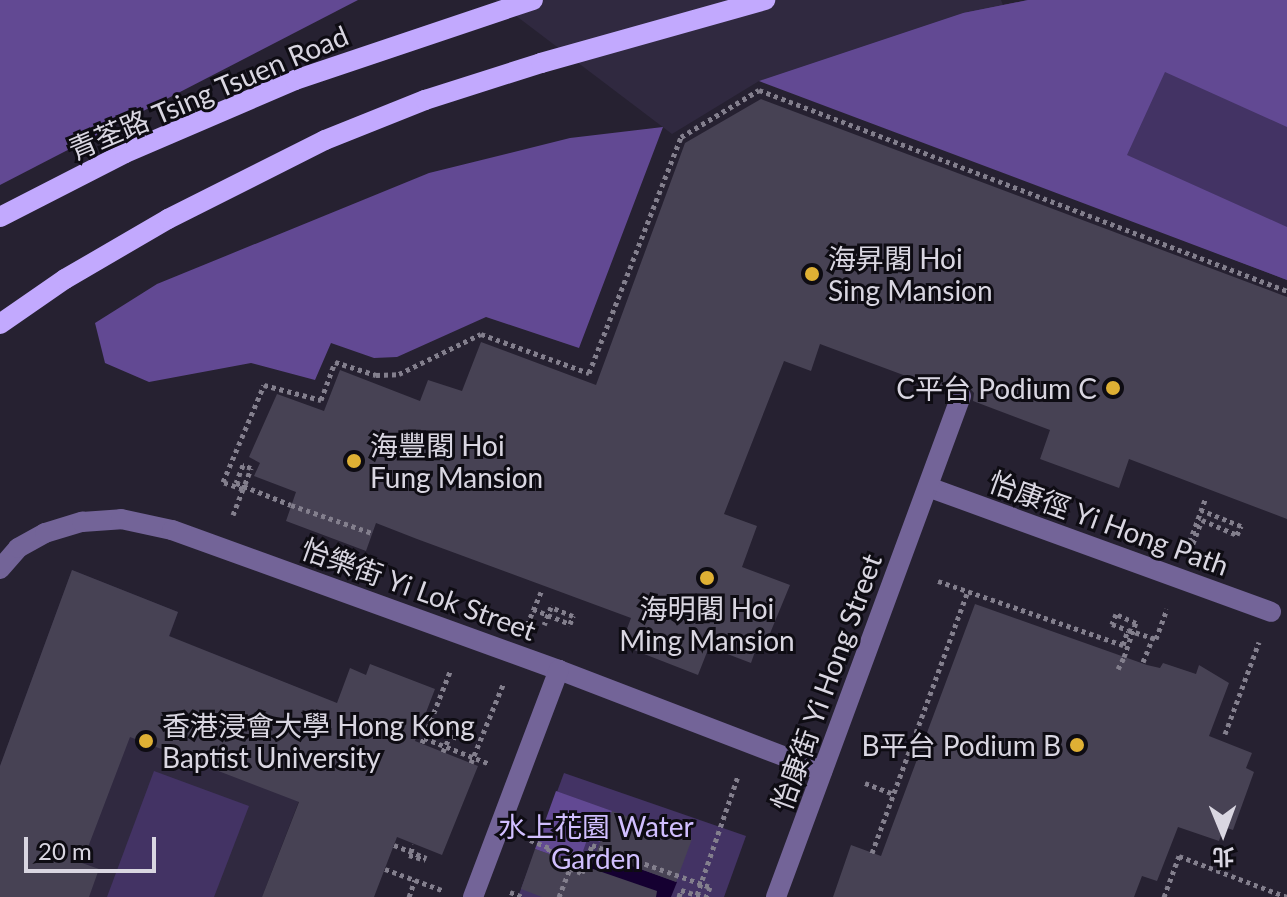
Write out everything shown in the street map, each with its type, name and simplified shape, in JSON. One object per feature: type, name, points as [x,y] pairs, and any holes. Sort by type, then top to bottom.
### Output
[{"type":"main road","name":"青荃路 Tsing Tsuen Road","points":[[0,217],[125,153],[295,80],[533,0]]},
{"type":"main road","points":[[0,324],[65,279],[168,219],[325,140],[425,100],[541,63],[765,0]]},
{"type":"street","name":"怡康街 Yi Hong Street","points":[[776,897],[961,396]]},
{"type":"street","name":"怡康徑 Yi Hong Path","points":[[928,487],[1271,612]]},
{"type":"street","name":"怡樂街 Yi Lok Street","points":[[0,569],[18,548],[45,533],[82,522],[121,519],[172,530],[559,670],[822,771]]},
{"type":"street","points":[[473,897],[559,670]]},
{"type":"path","points":[[244,486],[223,482],[264,385],[321,400],[335,362],[376,375],[399,374],[481,334],[589,373],[681,137],[759,90],[1287,291]]},
{"type":"path","points":[[233,515],[244,486],[251,468],[243,465],[236,483],[291,505],[372,533]]},
{"type":"path","points":[[1201,510],[1241,526],[1237,535],[1221,528]]},
{"type":"path","points":[[938,581],[1123,645],[1128,630],[1112,624],[1116,614],[1136,623],[1118,669]]},
{"type":"path","points":[[872,853],[968,590]]},
{"type":"path","points":[[533,609],[570,624],[573,616],[551,607],[544,625]]},
{"type":"path","points":[[1225,734],[1271,612]]},
{"type":"path","points":[[451,669],[423,741],[519,776]]},
{"type":"path","points":[[443,752],[458,723]]},
{"type":"path","points":[[464,754],[468,745]]},
{"type":"path","points":[[702,896],[738,776]]},
{"type":"path","points":[[865,783],[894,794]]},
{"type":"path","points":[[538,843],[550,848],[547,854]]},
{"type":"path","points":[[410,853],[413,844]]},
{"type":"path","points":[[394,845],[426,859]]},
{"type":"path","points":[[559,897],[570,868],[582,873],[592,845],[710,887],[702,896]]},
{"type":"path","points":[[1164,897],[1179,856],[1287,897]]},
{"type":"path","points":[[385,869],[403,873],[448,893]]},
{"type":"path","points":[[409,897],[415,880]]},
{"type":"path","points":[[679,897],[681,890],[702,896]]},
{"type":"shaded area","points":[[0,0],[358,0],[0,185]]},
{"type":"shaded area","points":[[495,0],[1001,0],[1003,5],[963,13],[759,81],[672,134]]},
{"type":"shaded area","points":[[1028,0],[1287,0],[1287,127],[1165,72],[1127,155],[1287,227],[1287,280],[759,81],[963,13]]},
{"type":"shaded area","points":[[663,127],[579,348],[486,317],[397,357],[374,358],[331,343],[315,380],[251,363],[149,382],[105,363],[95,323],[157,284],[429,173],[570,138]]},
{"type":"shaded area","name":"香港浸會大學 Hong Kong Baptist University","points":[[72,570],[178,612],[161,660],[200,677],[211,653],[301,689],[272,767],[302,793],[262,897],[56,897],[0,766]]},
{"type":"shaded area","points":[[556,791],[612,811],[600,842],[588,837],[578,865],[535,849]]},
{"type":"shaded area","points":[[596,853],[677,882],[671,897],[588,897],[584,888]]},
{"type":"green space","points":[[1028,0],[1287,0],[1287,280],[1123,217],[963,13]]},
{"type":"green space","points":[[154,771],[249,806],[214,897],[107,897]]},
{"type":"green space","name":"水上花園 Water Garden","points":[[564,773],[746,836],[724,897],[518,897]]},
{"type":"building","name":"C平台 Podium C","points":[[761,99],[1287,297],[1287,519],[1129,459],[1119,488],[1040,459],[1050,430],[973,401],[974,393],[966,384],[958,383],[949,392],[820,344],[811,371],[784,361],[724,514],[757,526],[742,567],[790,585],[764,648],[757,646],[751,663],[709,647],[698,675],[621,645],[631,618],[376,523],[366,551],[286,521],[296,492],[254,476],[260,463],[249,457],[277,394],[324,411],[340,370],[420,401],[428,380],[462,391],[481,342],[596,385],[685,143]]},
{"type":"building","points":[[72,570],[178,612],[169,636],[337,703],[350,668],[366,675],[370,664],[435,689],[415,741],[478,766],[442,855],[397,837],[374,897],[262,897],[299,802],[130,737],[82,863],[99,869],[89,897],[0,897],[0,766]]},
{"type":"building","name":"B平台 Podium B","points":[[975,604],[1147,665],[1160,668],[1163,663],[1196,674],[1199,665],[1229,683],[1209,736],[1252,753],[1246,768],[1254,772],[1233,830],[1224,827],[1219,841],[1178,827],[1157,881],[1142,876],[1134,897],[833,897],[851,845],[881,856]]},
{"type":"building","points":[[612,811],[692,839],[676,882],[596,853]]},
{"type":"building","points":[[535,849],[657,891],[656,897],[542,897],[521,889]]},
{"type":"place","name":"海昇閣 Hoi Sing Mansion","points":[[812,274]]},
{"type":"place","name":"C平台 Podium C","points":[[1113,388]]},
{"type":"place","name":"海豐閣 Hoi Fung Mansion","points":[[354,461]]},
{"type":"place","name":"海明閣 Hoi Ming Mansion","points":[[707,578]]},
{"type":"place","name":"香港浸會大學 Hong Kong Baptist University","points":[[146,741]]},
{"type":"place","name":"B平台 Podium B","points":[[1077,745]]}]
